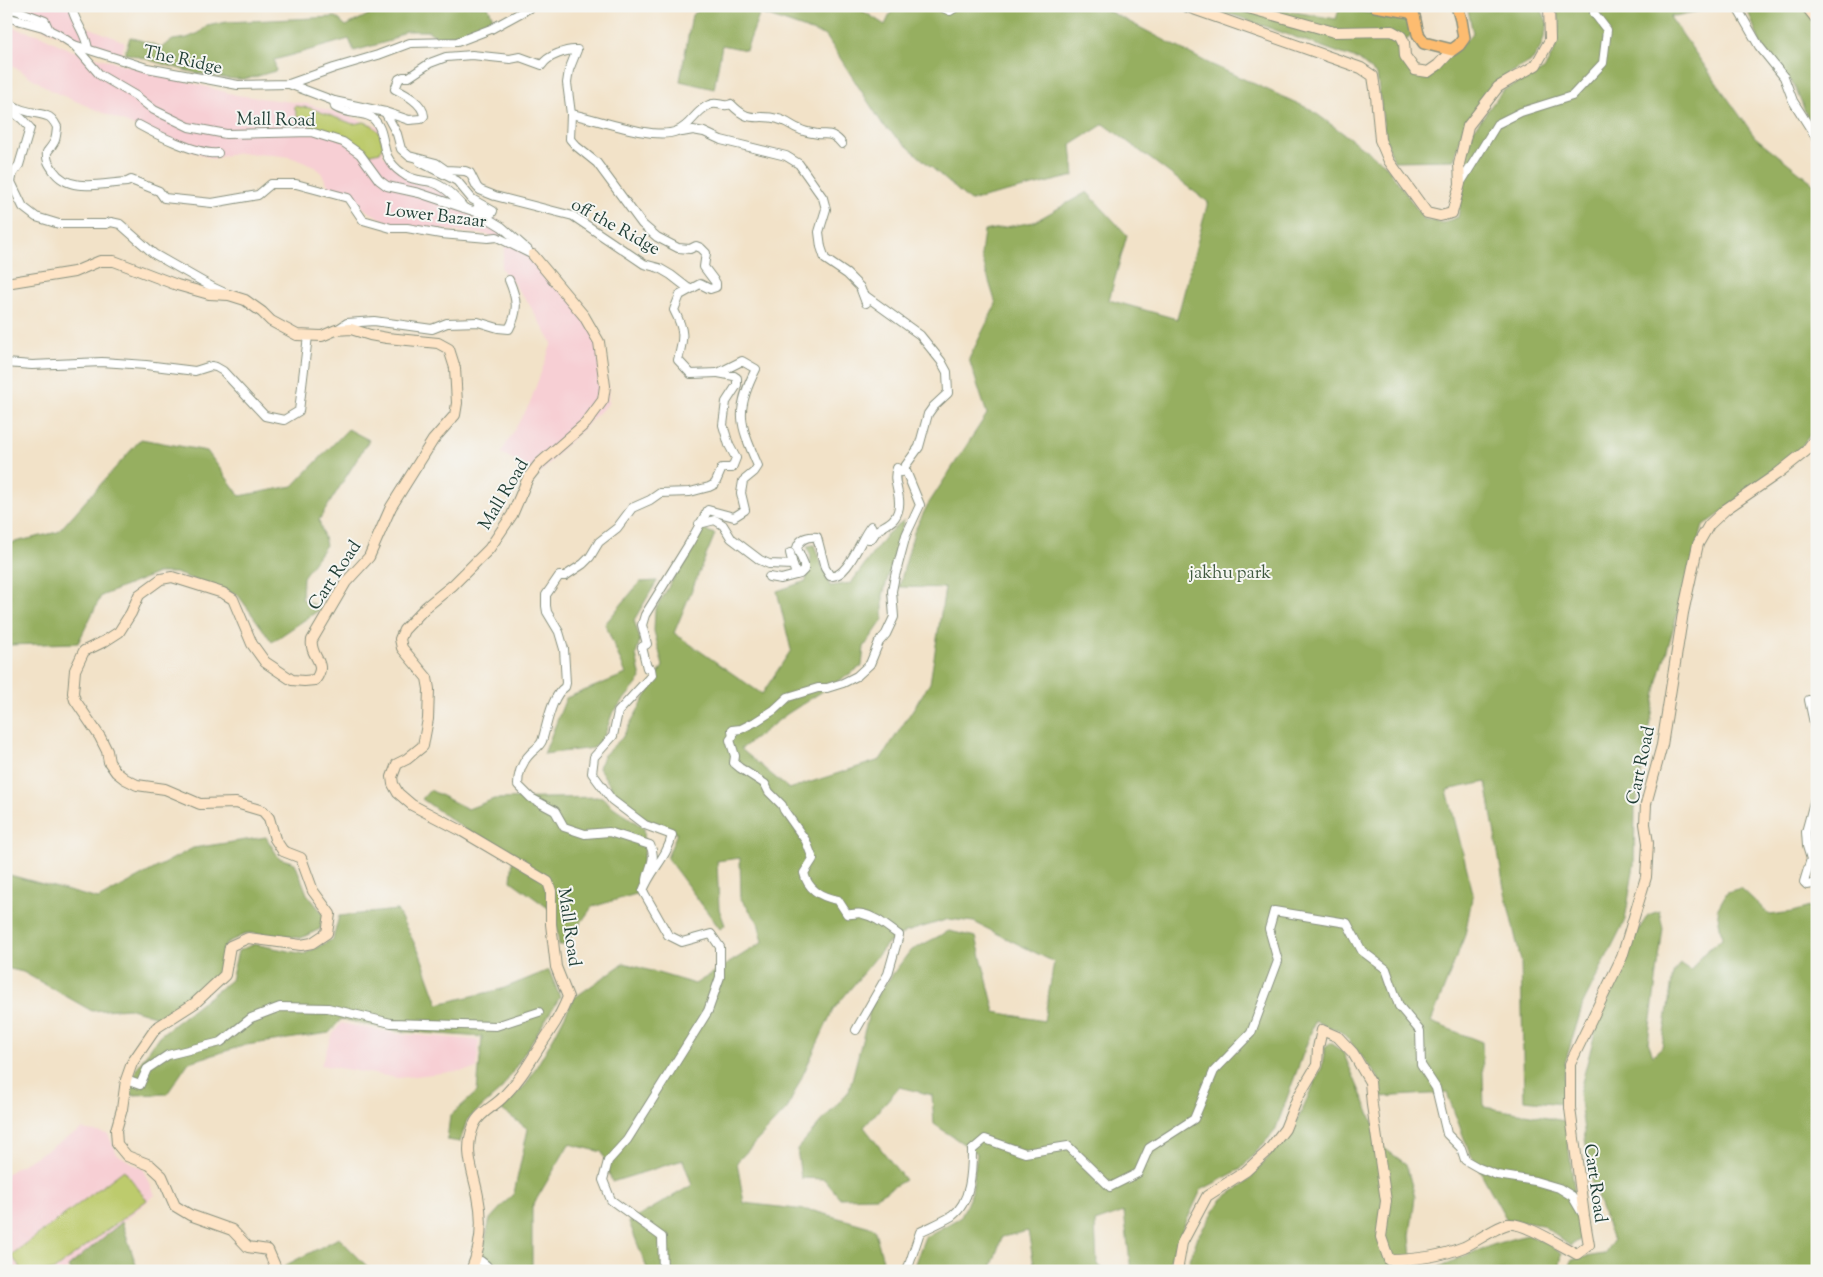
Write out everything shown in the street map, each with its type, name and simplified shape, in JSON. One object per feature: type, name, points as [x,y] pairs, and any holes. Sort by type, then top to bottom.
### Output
[{"type":"main road","points":[[1185,6],[1361,68],[1372,76],[1380,140],[1389,161],[1428,214],[1440,216],[1452,213],[1460,184],[1459,164],[1468,126],[1498,87],[1536,65],[1550,40],[1549,6]]},
{"type":"main road","points":[[1241,6],[1334,32],[1392,31],[1401,36],[1404,42],[1405,56],[1416,70],[1428,72],[1459,45],[1464,38],[1457,6]]},
{"type":"main road","points":[[1375,6],[1410,12],[1414,16],[1418,34],[1424,43],[1452,50]]},
{"type":"main road","points":[[1806,6],[1817,20]]},
{"type":"main road","name":"Mall Road","points":[[473,1267],[479,1242],[481,1217],[478,1195],[468,1155],[474,1123],[503,1098],[521,1077],[554,1025],[568,997],[556,967],[551,924],[551,891],[548,882],[412,805],[398,793],[393,784],[392,777],[398,764],[423,746],[428,720],[429,689],[427,678],[402,648],[400,639],[404,630],[426,606],[453,585],[489,549],[512,515],[528,478],[546,458],[586,422],[603,400],[605,386],[599,342],[584,316],[533,255]]},
{"type":"main road","name":"Cart Road","points":[[6,283],[74,272],[100,261],[114,260],[177,285],[209,294],[230,295],[245,300],[262,312],[271,322],[297,335],[322,336],[336,330],[351,329],[387,338],[438,343],[449,349],[456,368],[457,403],[455,415],[432,440],[391,507],[369,557],[346,582],[312,640],[310,647],[321,666],[320,674],[315,680],[292,680],[265,662],[252,644],[233,599],[223,592],[172,577],[161,579],[138,595],[131,613],[119,632],[84,651],[75,670],[73,693],[75,700],[100,737],[107,751],[109,762],[116,772],[125,780],[165,789],[200,804],[236,803],[263,811],[269,818],[275,839],[283,851],[301,858],[313,891],[330,914],[327,933],[312,943],[301,945],[248,938],[230,946],[225,975],[194,1003],[156,1028],[132,1063],[126,1080],[122,1109],[116,1130],[117,1144],[126,1156],[150,1166],[162,1176],[175,1206],[190,1215],[232,1230],[248,1247],[268,1250],[275,1266],[272,1271]]},
{"type":"main road","name":"Cart Road","points":[[1177,1271],[1182,1243],[1207,1196],[1246,1171],[1268,1151],[1285,1129],[1297,1099],[1317,1064],[1322,1030],[1338,1037],[1353,1053],[1370,1082],[1386,1201],[1381,1237],[1389,1260],[1418,1260],[1463,1247],[1509,1224],[1536,1230],[1550,1240],[1577,1254],[1589,1245],[1570,1108],[1570,1064],[1622,957],[1646,877],[1648,843],[1645,824],[1646,804],[1662,745],[1684,613],[1698,544],[1709,525],[1726,509],[1806,451],[1817,436]]},
{"type":"street","points":[[438,59],[457,42],[491,29],[533,6]]},
{"type":"street","points":[[939,6],[950,11],[958,6]]},
{"type":"street","points":[[1460,184],[1497,124],[1521,112],[1572,96],[1603,63],[1607,30],[1594,13],[1595,6]]},
{"type":"street","points":[[1736,6],[1759,46],[1784,77],[1793,101],[1817,139]]},
{"type":"street","points":[[6,9],[16,10],[45,21],[49,30]]},
{"type":"street","points":[[73,12],[78,25],[86,37],[88,49]]},
{"type":"street","name":"Mall Road","points":[[6,17],[28,22],[49,30],[74,45],[100,75],[136,96],[154,110],[189,127],[226,134],[312,132],[343,142],[360,154],[379,180],[387,186],[418,193],[479,213],[502,227],[533,255]]},
{"type":"street","name":"The Ridge","points":[[74,45],[147,68],[238,86],[289,84],[378,56],[410,43],[457,42]]},
{"type":"street","points":[[438,59],[472,55],[510,59],[520,57],[542,65],[545,60],[553,55],[573,49],[577,50],[569,70],[567,83],[571,114],[570,139],[596,163],[642,224],[657,237],[678,248],[690,249],[696,246],[706,253],[704,267],[711,273],[716,287],[710,289],[700,284],[680,295],[674,310],[680,322],[684,338],[678,360],[691,374],[718,373],[737,378],[737,385],[726,402],[723,425],[729,445],[736,458],[732,468],[722,468],[714,484],[709,487],[690,492],[660,493],[632,508],[617,528],[599,542],[587,560],[565,576],[558,576],[546,595],[547,612],[560,632],[564,649],[566,682],[549,716],[542,742],[525,760],[518,777],[518,785],[523,792],[555,811],[564,827],[585,834],[609,832],[650,845],[653,851],[653,859],[643,891],[668,935],[682,942],[711,934],[720,947],[720,977],[708,1012],[627,1140],[608,1160],[604,1180],[611,1200],[662,1237],[664,1271]]},
{"type":"street","name":"The Ridge","points":[[289,84],[334,101],[385,112],[409,120],[421,119],[424,116],[421,108],[404,93],[395,89],[395,85],[399,79],[410,77],[438,59]]},
{"type":"street","name":"Lower Bazaar","points":[[6,100],[29,112],[48,116],[58,127],[54,144],[47,152],[47,160],[55,173],[66,183],[76,185],[127,182],[131,180],[159,191],[164,198],[212,203],[258,195],[271,184],[296,184],[348,198],[363,220],[392,228],[407,228],[442,234],[488,238],[498,237],[533,255]]},
{"type":"street","points":[[334,101],[335,107],[338,109],[344,112],[371,117],[378,124],[388,158],[404,175],[441,186],[446,192],[454,196],[463,207],[464,204],[492,213],[493,211],[472,198],[457,181],[409,156],[401,149],[397,134],[385,112]]},
{"type":"street","points":[[675,133],[687,126],[706,106],[713,103],[726,106],[731,104],[742,114],[752,118],[780,119],[789,122],[797,129],[834,136],[842,144]]},
{"type":"street","points":[[6,108],[22,119],[30,128],[19,165],[13,173],[11,182],[23,208],[36,217],[60,224],[106,224],[111,222],[120,224],[154,254],[230,295]]},
{"type":"street","points":[[571,114],[587,116],[650,134],[693,130],[704,132],[721,140],[786,156],[799,164],[823,198],[826,209],[819,232],[825,258],[860,286],[866,303]]},
{"type":"street","points":[[139,125],[199,151],[213,154],[218,153]]},
{"type":"street","name":"off the Ridge","points":[[409,156],[436,163],[446,170],[470,173],[480,190],[495,196],[574,216],[644,264],[659,268],[689,289]]},
{"type":"street","points":[[336,330],[347,323],[374,321],[432,329],[447,323],[478,322],[498,328],[510,329],[516,316],[516,303],[509,280]]},
{"type":"street","points":[[863,294],[920,335],[948,372],[948,393],[933,406],[928,414],[919,447],[901,472]]},
{"type":"street","points":[[6,363],[32,366],[102,362],[146,364],[195,371],[216,366],[265,416],[284,420],[299,412],[308,336]]},
{"type":"street","points":[[647,880],[670,846],[672,835],[645,825],[612,800],[592,773],[594,757],[612,736],[618,712],[652,675],[651,669],[647,668],[642,647],[647,644],[642,626],[645,615],[689,544],[699,524],[708,510],[734,517],[744,510],[741,493],[743,481],[758,466],[744,431],[741,414],[745,393],[756,369],[742,361],[718,373]]},
{"type":"street","points":[[769,577],[782,579],[800,574],[804,570],[804,564],[797,548],[798,543],[808,536],[817,537],[827,573],[830,576],[839,574],[855,556],[859,543],[871,526],[868,539],[871,539],[875,532],[889,524],[898,512],[899,502],[894,474],[897,468],[901,472],[906,471],[920,505],[906,535],[895,576],[892,591],[894,617],[886,634],[879,642],[870,664],[858,676],[843,683],[788,697],[774,710],[755,722],[741,729],[732,730],[733,736],[730,740],[734,763],[765,784],[769,792],[782,805],[806,841],[813,859],[804,873],[812,890],[828,899],[838,900],[847,914],[859,913],[877,918],[899,935],[888,974],[856,1030]]},
{"type":"street","points":[[699,524],[715,520],[723,526],[731,538],[760,560],[769,564],[793,565]]},
{"type":"street","points":[[790,553],[796,575]]},
{"type":"street","points":[[1809,700],[1817,737]]},
{"type":"street","points":[[1817,791],[1806,832],[1807,846],[1811,859],[1804,882],[1807,885],[1817,881]]},
{"type":"street","points":[[907,1271],[920,1232],[952,1215],[964,1201],[972,1170],[972,1150],[985,1139],[1025,1153],[1068,1146],[1110,1187],[1138,1173],[1149,1148],[1194,1119],[1214,1071],[1251,1033],[1258,1015],[1278,961],[1269,929],[1274,911],[1346,923],[1362,951],[1386,969],[1399,1006],[1420,1031],[1420,1065],[1436,1088],[1447,1134],[1461,1148],[1465,1160],[1497,1175],[1535,1181],[1559,1188],[1572,1196],[1584,1216]]},
{"type":"street","points":[[126,1080],[140,1085],[147,1069],[168,1056],[221,1042],[251,1018],[280,1007],[328,1008],[391,1023],[496,1026],[539,1012]]},
{"type":"street","points":[[473,1267],[481,1262],[491,1271]]},
{"type":"shaded area","points":[[6,6],[74,6],[78,23],[125,42],[121,57],[72,41],[43,28],[6,21]]},
{"type":"shaded area","points":[[6,26],[40,35],[70,50],[237,95],[308,104],[382,127],[383,155],[414,183],[439,188],[464,204],[496,219],[523,240],[571,296],[595,327],[608,388],[608,404],[561,450],[540,474],[501,453],[529,405],[552,343],[529,304],[501,268],[506,243],[489,235],[392,224],[367,211],[351,197],[331,190],[320,171],[312,165],[290,157],[273,155],[237,153],[212,159],[54,92],[13,66],[6,64]]},
{"type":"shaded area","points":[[341,1023],[399,1034],[479,1040],[477,1069],[398,1078],[321,1065],[331,1037]]},
{"type":"shaded area","points":[[82,1129],[108,1134],[117,1154],[144,1170],[155,1195],[64,1271],[12,1271],[6,1264],[6,1174]]},
{"type":"green space","points":[[392,6],[488,6],[494,21],[467,33],[437,37],[428,31],[405,31],[390,41],[354,51],[349,39],[274,60],[276,71],[246,79],[228,79],[199,74],[125,53],[130,37],[162,47],[173,40],[187,38],[199,33],[207,26],[227,22],[336,17],[346,26],[372,13]]},
{"type":"green space","name":"jakhu park","points":[[704,6],[855,6],[885,25],[894,6],[1099,6],[1208,63],[1310,109],[1385,164],[1424,219],[1442,223],[1458,217],[1465,163],[1472,132],[1502,91],[1544,70],[1555,49],[1560,22],[1553,6],[1723,6],[1670,17],[1755,137],[1817,186],[1817,426],[1784,469],[1703,526],[1658,681],[1635,809],[1634,865],[1625,920],[1583,1004],[1565,1063],[1563,1104],[1524,1100],[1521,961],[1504,888],[1486,782],[1447,790],[1473,893],[1465,935],[1431,1022],[1482,1042],[1484,1107],[1565,1121],[1581,1239],[1570,1246],[1542,1225],[1507,1220],[1469,1151],[1447,1093],[1379,1097],[1378,1077],[1343,1033],[1315,1021],[1275,1131],[1241,1169],[1201,1190],[1174,1248],[1168,1271],[1131,1271],[1124,1212],[1095,1222],[1097,1264],[1106,1271],[1035,1271],[1028,1231],[1002,1237],[990,1271],[912,1271],[925,1237],[961,1217],[972,1192],[977,1153],[934,1124],[932,1095],[899,1087],[864,1127],[905,1180],[876,1197],[840,1198],[824,1179],[801,1178],[797,1149],[849,1091],[872,1002],[910,951],[949,931],[976,937],[995,1012],[1044,1021],[1054,962],[974,922],[949,919],[906,932],[887,944],[833,1010],[787,1109],[737,1162],[744,1203],[814,1211],[874,1228],[883,1260],[876,1271],[648,1271],[629,1222],[692,1185],[683,1160],[612,1182],[602,1152],[569,1144],[532,1207],[532,1267],[537,1271],[478,1271],[490,1219],[514,1193],[528,1129],[502,1110],[527,1083],[574,998],[624,963],[695,984],[763,942],[758,922],[741,899],[740,858],[717,861],[719,909],[725,925],[720,929],[667,858],[677,833],[646,819],[617,797],[599,768],[603,756],[622,738],[663,666],[654,631],[655,610],[702,529],[715,534],[674,633],[762,694],[791,650],[777,591],[806,581],[811,557],[807,546],[814,545],[830,586],[851,583],[887,534],[904,520],[883,595],[883,620],[864,647],[862,666],[787,714],[741,749],[789,789],[880,760],[930,683],[945,588],[899,587],[914,532],[927,506],[987,414],[969,359],[996,304],[981,255],[984,231],[1034,222],[1087,192],[1127,235],[1109,300],[1177,319],[1208,202],[1104,124],[1071,145],[1074,176],[970,201],[883,125],[826,36],[760,13],[746,50],[722,45],[714,89],[680,81],[692,15]]},
{"type":"green space","points":[[1185,6],[1272,6],[1276,9],[1336,19],[1340,7],[1367,13],[1403,13],[1412,20],[1413,35],[1400,44],[1403,60],[1429,75],[1473,33],[1467,6],[1540,6],[1548,24],[1541,47],[1533,60],[1497,81],[1463,128],[1454,160],[1394,161],[1385,136],[1377,75],[1359,60],[1233,15],[1193,11]]},
{"type":"green space","points":[[1746,6],[1817,6],[1817,141],[1794,85],[1762,48]]},
{"type":"green space","points":[[294,106],[310,108],[353,124],[364,122],[372,125],[379,132],[383,145],[380,152],[370,154],[344,140],[312,128],[307,120],[298,118]]},
{"type":"green space","points":[[348,429],[369,440],[319,520],[326,545],[303,577],[302,599],[322,608],[272,642],[238,595],[175,573],[158,573],[101,596],[78,643],[6,645],[6,544],[58,532],[141,439],[207,451],[240,496],[293,486]]},
{"type":"green space","points":[[657,581],[634,620],[640,639],[636,655],[641,679],[612,714],[605,734],[594,748],[544,754],[566,698],[626,674],[605,624],[640,582]]},
{"type":"green space","points":[[430,790],[468,809],[494,799],[602,797],[644,828],[645,849],[636,894],[592,907],[565,945],[559,945],[555,913],[511,881],[513,858],[460,826],[422,799]]},
{"type":"green space","points":[[266,837],[279,858],[295,863],[307,894],[325,916],[320,929],[301,938],[248,933],[226,943],[220,973],[161,1018],[128,1008],[92,1011],[23,972],[6,968],[6,874],[98,899],[193,848]]},
{"type":"green space","points":[[1741,888],[1770,915],[1792,912],[1817,905],[1817,1271],[1566,1271],[1572,1259],[1604,1254],[1613,1240],[1591,1181],[1579,1094],[1597,1025],[1636,934],[1648,915],[1659,911],[1663,928],[1648,1042],[1653,1055],[1662,1047],[1673,974],[1680,963],[1691,970],[1704,953],[1722,938],[1717,910],[1727,892]]},
{"type":"green space","points":[[397,910],[420,954],[438,1004],[502,989],[549,970],[560,997],[501,1090],[467,1120],[460,1142],[447,1140],[450,1116],[477,1092],[482,1037],[397,1031],[341,1019],[329,1033],[246,1045],[189,1062],[167,1094],[131,1095],[136,1069],[159,1036],[231,980],[238,951],[254,944],[304,954],[333,939],[339,916]]},
{"type":"green space","points":[[1330,1043],[1343,1052],[1384,1148],[1406,1164],[1415,1197],[1410,1236],[1413,1269],[1415,1271],[1186,1271],[1198,1236],[1222,1199],[1247,1182],[1293,1129],[1322,1067],[1325,1047]]},
{"type":"green space","points":[[124,1170],[147,1200],[53,1271],[23,1271],[11,1255]]},
{"type":"green space","points":[[122,1222],[138,1271],[70,1271],[68,1267]]},
{"type":"green space","points":[[1528,1235],[1550,1245],[1562,1254],[1559,1271],[1430,1271],[1490,1246]]},
{"type":"green space","points":[[339,1238],[370,1269],[369,1271],[282,1271],[286,1265]]}]
